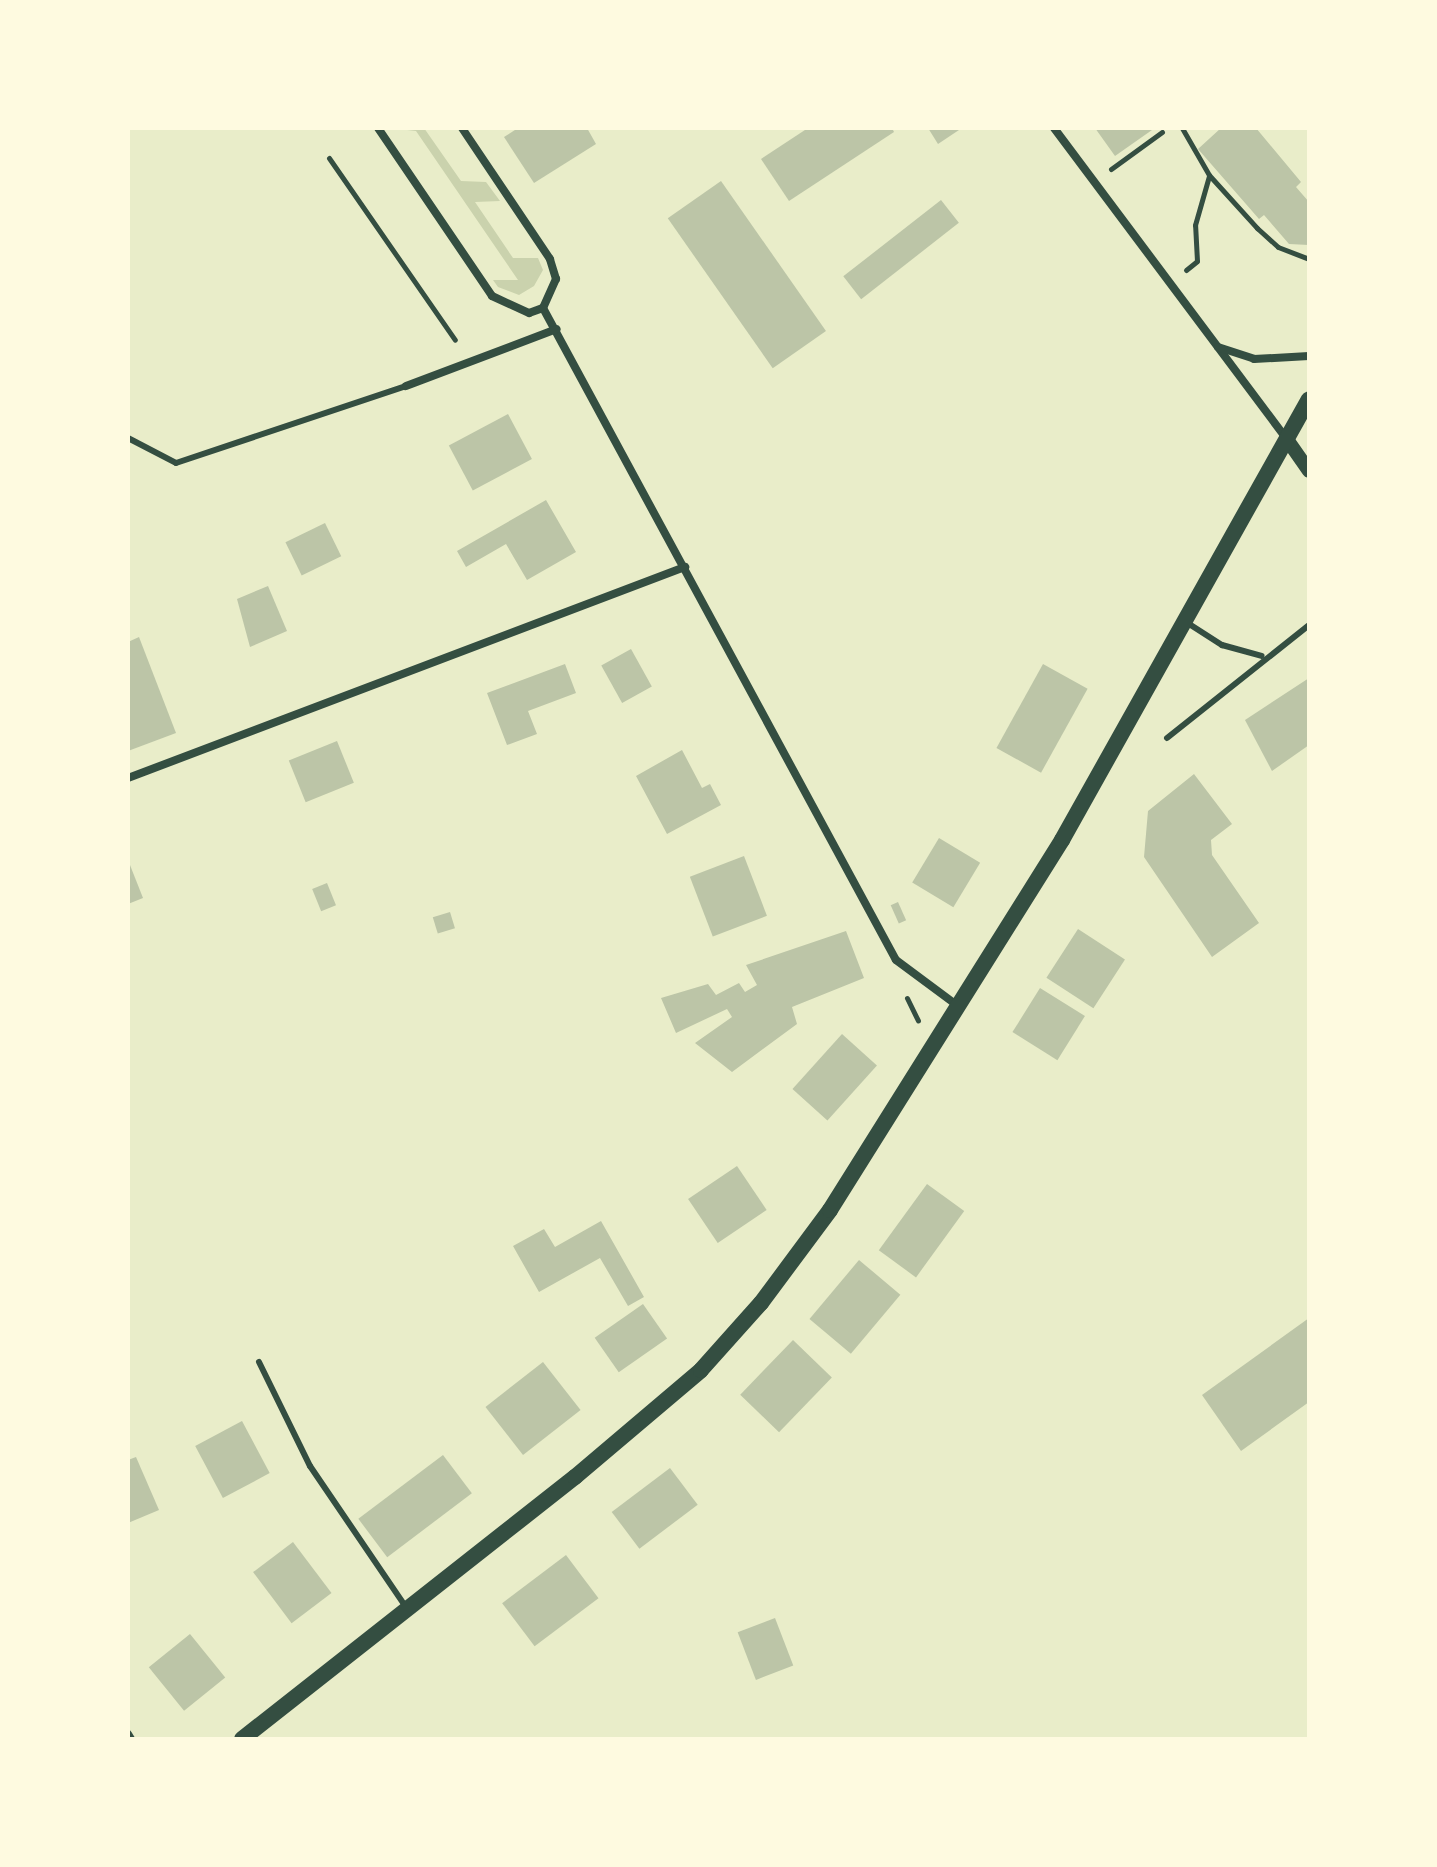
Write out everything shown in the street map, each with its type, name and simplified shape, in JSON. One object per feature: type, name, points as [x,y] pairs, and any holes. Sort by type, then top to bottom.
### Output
[{"type":"main road","points":[[242,1739],[575,1477],[732,1337],[830,1210],[958,1006],[1186,622],[1309,399]]},
{"type":"street","points":[[378,128],[492,296],[519,311],[543,308]]},
{"type":"street","points":[[462,128],[550,259],[556,279],[543,308]]},
{"type":"street","points":[[1054,128],[1309,471]]},
{"type":"street","points":[[543,308],[896,960],[958,1006]]},
{"type":"street","points":[[406,386],[557,329]]},
{"type":"street","points":[[1217,347],[1254,359],[1309,356]]},
{"type":"street","points":[[128,778],[685,567]]},
{"type":"lane","points":[[128,438],[176,463],[406,386]]},
{"type":"lane","points":[[1186,622],[1222,645],[1262,656]]},
{"type":"lane","points":[[1167,738],[1262,656],[1309,625]]},
{"type":"lane","points":[[259,1362],[310,1466],[408,1610]]},
{"type":"path","points":[[1182,128],[1209,175],[1278,247],[1309,259]]},
{"type":"path","points":[[1093,183],[1162,129]]},
{"type":"path","points":[[329,158],[455,340]]},
{"type":"path","points":[[1197,261],[1195,225],[1209,175]]},
{"type":"green space","points":[[389,128],[424,128],[461,181],[486,182],[500,201],[475,202],[513,258],[538,258],[543,270],[534,286],[519,295],[498,287],[493,280],[518,280],[416,131]]},
{"type":"building","points":[[518,128],[587,128],[596,144],[534,183],[504,137]]},
{"type":"building","points":[[808,128],[892,128],[894,132],[789,201],[761,159]]},
{"type":"building","points":[[928,128],[962,128],[938,144]]},
{"type":"building","points":[[1095,128],[1150,128],[1152,130],[1115,156]]},
{"type":"building","points":[[1221,128],[1256,128],[1301,182],[1296,187],[1309,202],[1309,245],[1289,244],[1264,215],[1259,219],[1198,149]]},
{"type":"building","points":[[721,181],[826,331],[773,368],[668,218]]},
{"type":"building","points":[[941,200],[959,223],[861,299],[843,276]]},
{"type":"building","points":[[508,414],[532,459],[473,490],[449,445]]},
{"type":"building","points":[[546,500],[576,552],[527,580],[506,544],[466,567],[457,551]]},
{"type":"building","points":[[325,523],[341,556],[302,576],[285,542]]},
{"type":"building","points":[[268,586],[287,631],[250,647],[237,599]]},
{"type":"building","points":[[139,637],[176,733],[128,751],[128,642]]},
{"type":"building","points":[[631,649],[652,687],[622,703],[601,665]]},
{"type":"building","points":[[565,664],[576,693],[528,711],[537,734],[507,745],[487,693]]},
{"type":"building","points":[[1043,664],[1088,689],[1041,773],[996,748]]},
{"type":"building","points":[[1309,678],[1309,745],[1272,771],[1245,720]]},
{"type":"building","points":[[337,741],[354,783],[306,802],[289,760]]},
{"type":"building","points":[[682,750],[702,788],[710,784],[721,805],[667,834],[636,776]]},
{"type":"building","points":[[1194,774],[1232,824],[1211,840],[1212,855],[1259,923],[1212,957],[1144,857],[1148,811]]},
{"type":"building","points":[[939,838],[980,863],[953,907],[912,883]]},
{"type":"building","points":[[744,856],[767,916],[713,937],[690,877]]},
{"type":"building","points":[[128,860],[143,898],[128,904]]},
{"type":"building","points":[[327,883],[336,905],[321,911],[312,889]]},
{"type":"building","points":[[898,902],[906,920],[899,924],[891,905]]},
{"type":"building","points":[[450,912],[455,928],[438,934],[433,917]]},
{"type":"building","points":[[1078,929],[1125,959],[1093,1008],[1046,978]]},
{"type":"building","points":[[846,931],[864,978],[792,1007],[797,1024],[732,1072],[695,1043],[732,1017],[727,1009],[676,1033],[661,998],[708,984],[716,995],[739,983],[745,992],[757,985],[746,965]]},
{"type":"building","points":[[1040,988],[1085,1016],[1057,1060],[1012,1032]]},
{"type":"building","points":[[842,1034],[877,1065],[827,1120],[792,1089]]},
{"type":"building","points":[[737,1166],[767,1210],[718,1243],[688,1199]]},
{"type":"building","points":[[927,1184],[964,1211],[916,1277],[879,1250]]},
{"type":"building","points":[[601,1221],[644,1297],[628,1306],[600,1258],[539,1292],[513,1246],[544,1229],[555,1247]]},
{"type":"building","points":[[859,1260],[900,1295],[851,1354],[810,1319]]},
{"type":"building","points":[[643,1304],[667,1338],[619,1372],[595,1338]]},
{"type":"building","points":[[1309,1318],[1309,1402],[1241,1451],[1202,1395]]},
{"type":"building","points":[[793,1340],[832,1378],[779,1432],[740,1395]]},
{"type":"building","points":[[543,1362],[581,1410],[523,1455],[485,1407]]},
{"type":"building","points":[[242,1421],[270,1473],[223,1498],[195,1446]]},
{"type":"building","points":[[443,1455],[472,1493],[387,1557],[358,1519]]},
{"type":"building","points":[[136,1457],[159,1510],[128,1523],[128,1460]]},
{"type":"building","points":[[670,1468],[698,1505],[639,1549],[612,1512]]},
{"type":"building","points":[[293,1542],[332,1593],[292,1623],[253,1572]]},
{"type":"building","points":[[566,1555],[598,1598],[535,1646],[502,1603]]},
{"type":"building","points":[[775,1618],[793,1666],[756,1680],[738,1632]]},
{"type":"building","points":[[190,1634],[225,1678],[184,1711],[149,1667]]}]
